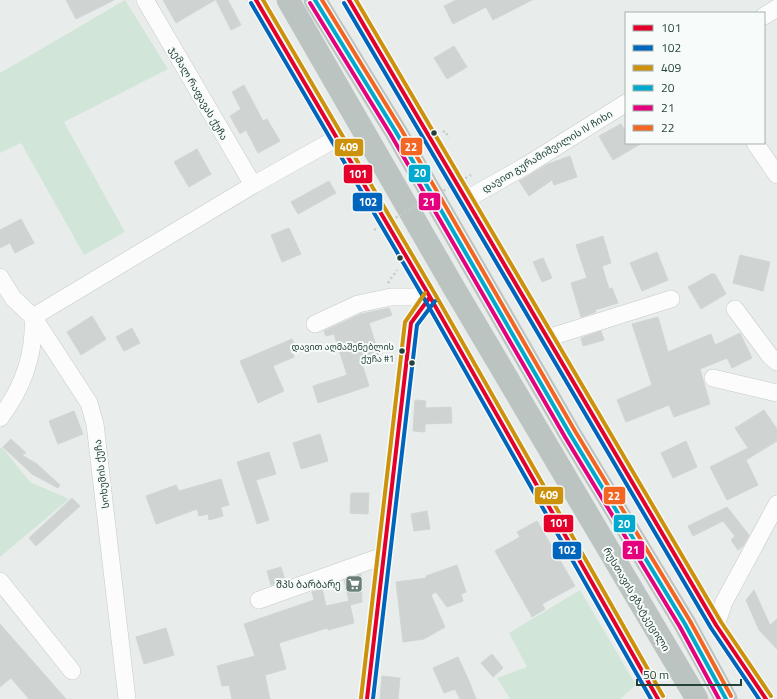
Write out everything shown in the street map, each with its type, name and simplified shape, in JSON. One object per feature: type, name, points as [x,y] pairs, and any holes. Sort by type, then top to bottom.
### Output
[{"type":"highway","name":"რუსთავის გზატკეცილი","points":[[288,0],[458,295],[697,699]]},
{"type":"highway","points":[[315,0],[396,132],[566,427],[685,624],[726,699]]},
{"type":"highway","points":[[685,624],[738,699]]},
{"type":"highway","points":[[675,664],[687,699]]},
{"type":"street","name":"ჯემალ რაფავას ქუჩა","points":[[145,0],[253,185]]},
{"type":"street","points":[[256,0],[430,297],[658,699]]},
{"type":"street","points":[[349,0],[716,625],[766,699]]},
{"type":"street","points":[[765,15],[777,8]]},
{"type":"street","name":"დავით გურამიშვილის IV ჩიხი","points":[[467,199],[527,165],[625,104]]},
{"type":"street","points":[[0,418],[9,406],[23,379],[34,336],[33,317],[253,185],[337,138]]},
{"type":"street","points":[[755,144],[777,175]]},
{"type":"street","name":"სოხუმის ქუჩა","points":[[0,277],[13,298],[33,317],[89,403],[95,424],[127,699]]},
{"type":"street","points":[[315,324],[358,304],[391,297],[430,297]]},
{"type":"street","points":[[367,699],[411,323],[430,297]]},
{"type":"street","points":[[548,338],[671,299]]},
{"type":"street","points":[[735,309],[770,356],[777,362]]},
{"type":"street","points":[[713,378],[777,392]]},
{"type":"street","points":[[716,625],[724,602],[777,504]]},
{"type":"street","points":[[258,600],[384,556]]},
{"type":"street","points":[[0,581],[72,670]]},
{"type":"path","points":[[374,230],[471,175]]},
{"type":"green space","points":[[125,0],[168,69],[64,122],[125,232],[84,255],[21,143],[0,153],[0,73]]},
{"type":"green space","points":[[2,447],[30,482],[69,499],[0,557],[0,448]]},
{"type":"green space","points":[[580,590],[636,685],[620,699],[510,699],[497,678],[527,667],[509,633]]},
{"type":"building","points":[[66,0],[114,0],[76,19]]},
{"type":"building","points":[[163,0],[215,0],[176,23]]},
{"type":"building","points":[[216,0],[228,0],[241,25],[231,30]]},
{"type":"building","points":[[456,0],[532,0],[493,20],[486,7],[453,24],[444,6]]},
{"type":"building","points":[[454,46],[467,67],[447,79],[434,58]]},
{"type":"building","points":[[244,85],[263,121],[267,119],[280,141],[258,153],[246,130],[240,134],[230,116],[241,109],[232,92]]},
{"type":"building","points":[[621,124],[625,130],[625,144],[640,144],[613,160],[599,136]]},
{"type":"building","points":[[197,149],[211,174],[189,187],[174,162]]},
{"type":"building","points":[[570,156],[577,177],[554,185],[552,180],[529,196],[519,181],[548,164]]},
{"type":"building","points":[[329,181],[336,193],[298,214],[291,202]]},
{"type":"building","points":[[21,219],[34,243],[15,253],[10,243],[0,248],[0,230]]},
{"type":"building","points":[[289,228],[301,254],[282,262],[271,235]]},
{"type":"building","points":[[603,236],[611,263],[602,266],[609,289],[612,288],[618,303],[595,310],[596,312],[581,317],[571,283],[587,278],[576,245]]},
{"type":"building","points":[[657,252],[668,280],[642,291],[630,263]]},
{"type":"building","points":[[740,255],[770,262],[763,291],[733,283]]},
{"type":"building","points":[[543,258],[552,278],[542,282],[533,262]]},
{"type":"building","points":[[711,274],[715,274],[726,294],[701,309],[688,287]]},
{"type":"building","points":[[389,308],[392,315],[369,323],[379,355],[361,361],[369,386],[318,403],[313,386],[347,375],[334,334],[326,336],[324,331],[361,314]]},
{"type":"building","points":[[92,316],[106,339],[81,355],[67,332]]},
{"type":"building","points":[[658,317],[668,352],[711,334],[715,345],[740,333],[752,358],[732,368],[727,358],[700,369],[710,404],[674,417],[669,405],[626,422],[617,400],[652,385],[632,324]]},
{"type":"building","points":[[132,328],[140,343],[124,351],[116,337]]},
{"type":"building","points":[[601,331],[604,340],[583,346],[581,338]]},
{"type":"building","points":[[292,339],[297,349],[292,351],[294,357],[273,366],[284,391],[258,403],[240,361]]},
{"type":"building","points":[[415,400],[426,401],[425,408],[451,407],[452,423],[425,424],[425,432],[413,431]]},
{"type":"building","points":[[764,410],[777,429],[777,441],[746,460],[758,485],[727,500],[710,467],[748,448],[735,428]]},
{"type":"building","points":[[74,411],[83,434],[58,444],[49,421]]},
{"type":"building","points":[[320,434],[328,461],[301,469],[293,443]]},
{"type":"building","points":[[11,439],[26,453],[22,455],[37,464],[60,485],[58,488],[32,474],[3,447]]},
{"type":"building","points":[[686,441],[697,467],[673,478],[661,453]]},
{"type":"building","points":[[269,452],[276,474],[256,480],[269,520],[257,524],[237,462]]},
{"type":"building","points":[[221,479],[229,505],[221,507],[223,516],[209,520],[208,514],[199,516],[197,509],[156,524],[146,496],[176,485],[179,491]]},
{"type":"building","points":[[351,493],[369,493],[368,514],[350,513]]},
{"type":"building","points":[[72,498],[80,506],[36,546],[29,538]]},
{"type":"building","points":[[727,507],[749,535],[743,546],[738,550],[731,540],[735,536],[723,521],[693,536],[688,526]]},
{"type":"building","points":[[427,511],[430,529],[414,531],[411,514]]},
{"type":"building","points":[[537,521],[575,586],[542,604],[545,609],[532,617],[495,551],[520,537],[517,532]]},
{"type":"building","points":[[457,565],[466,592],[461,594],[463,601],[447,607],[436,592],[431,595],[445,627],[424,639],[403,642],[396,582],[427,578],[426,576]]},
{"type":"building","points":[[281,567],[285,580],[271,585],[267,571]]},
{"type":"building","points":[[361,574],[362,602],[350,605],[354,623],[328,630],[327,628],[279,643],[286,669],[265,675],[270,699],[232,699],[229,685],[222,686],[217,666],[255,656],[244,624],[314,600],[312,592],[322,588],[326,606],[349,601],[344,580]]},
{"type":"building","points":[[754,590],[770,625],[777,619],[777,649],[759,630],[746,600]]},
{"type":"building","points":[[0,624],[66,699],[29,699],[11,678],[0,687]]},
{"type":"building","points":[[166,628],[174,655],[144,664],[136,637]]},
{"type":"building","points":[[492,654],[503,668],[493,677],[481,663]]},
{"type":"building","points":[[458,657],[476,699],[460,699],[455,689],[444,693],[433,668]]},
{"type":"building","points":[[382,676],[400,678],[398,699],[380,699]]},
{"type":"transit line","name":"101","points":[[256,0],[430,297],[658,699]]},
{"type":"transit line","name":"409","points":[[263,0],[435,294],[663,696]]},
{"type":"transit line","name":"20","points":[[315,0],[396,132],[570,434],[685,624],[726,699]]},
{"type":"transit line","name":"22","points":[[322,0],[401,129],[575,431],[690,621],[731,696]]},
{"type":"transit line","name":"101","points":[[349,0],[716,625],[766,699]]},
{"type":"transit line","name":"409","points":[[356,0],[721,622],[771,696]]},
{"type":"transit line","name":"102","points":[[251,3],[425,300],[651,699]]},
{"type":"transit line","name":"21","points":[[310,3],[391,135],[565,437],[680,627],[719,699]]},
{"type":"transit line","name":"102","points":[[344,3],[711,628],[759,699]]},
{"type":"transit line","name":"409","points":[[361,698],[405,322],[425,293]]},
{"type":"transit line","name":"101","points":[[367,699],[411,323],[430,297]]},
{"type":"transit line","name":"102","points":[[373,699],[417,325],[435,301]]},
{"type":"place","name":"დავით აღმაშენებლის ქუჩა #1","points":[[402,351]]},
{"type":"place","name":"შპს ბარბარე","points":[[354,584]]}]
